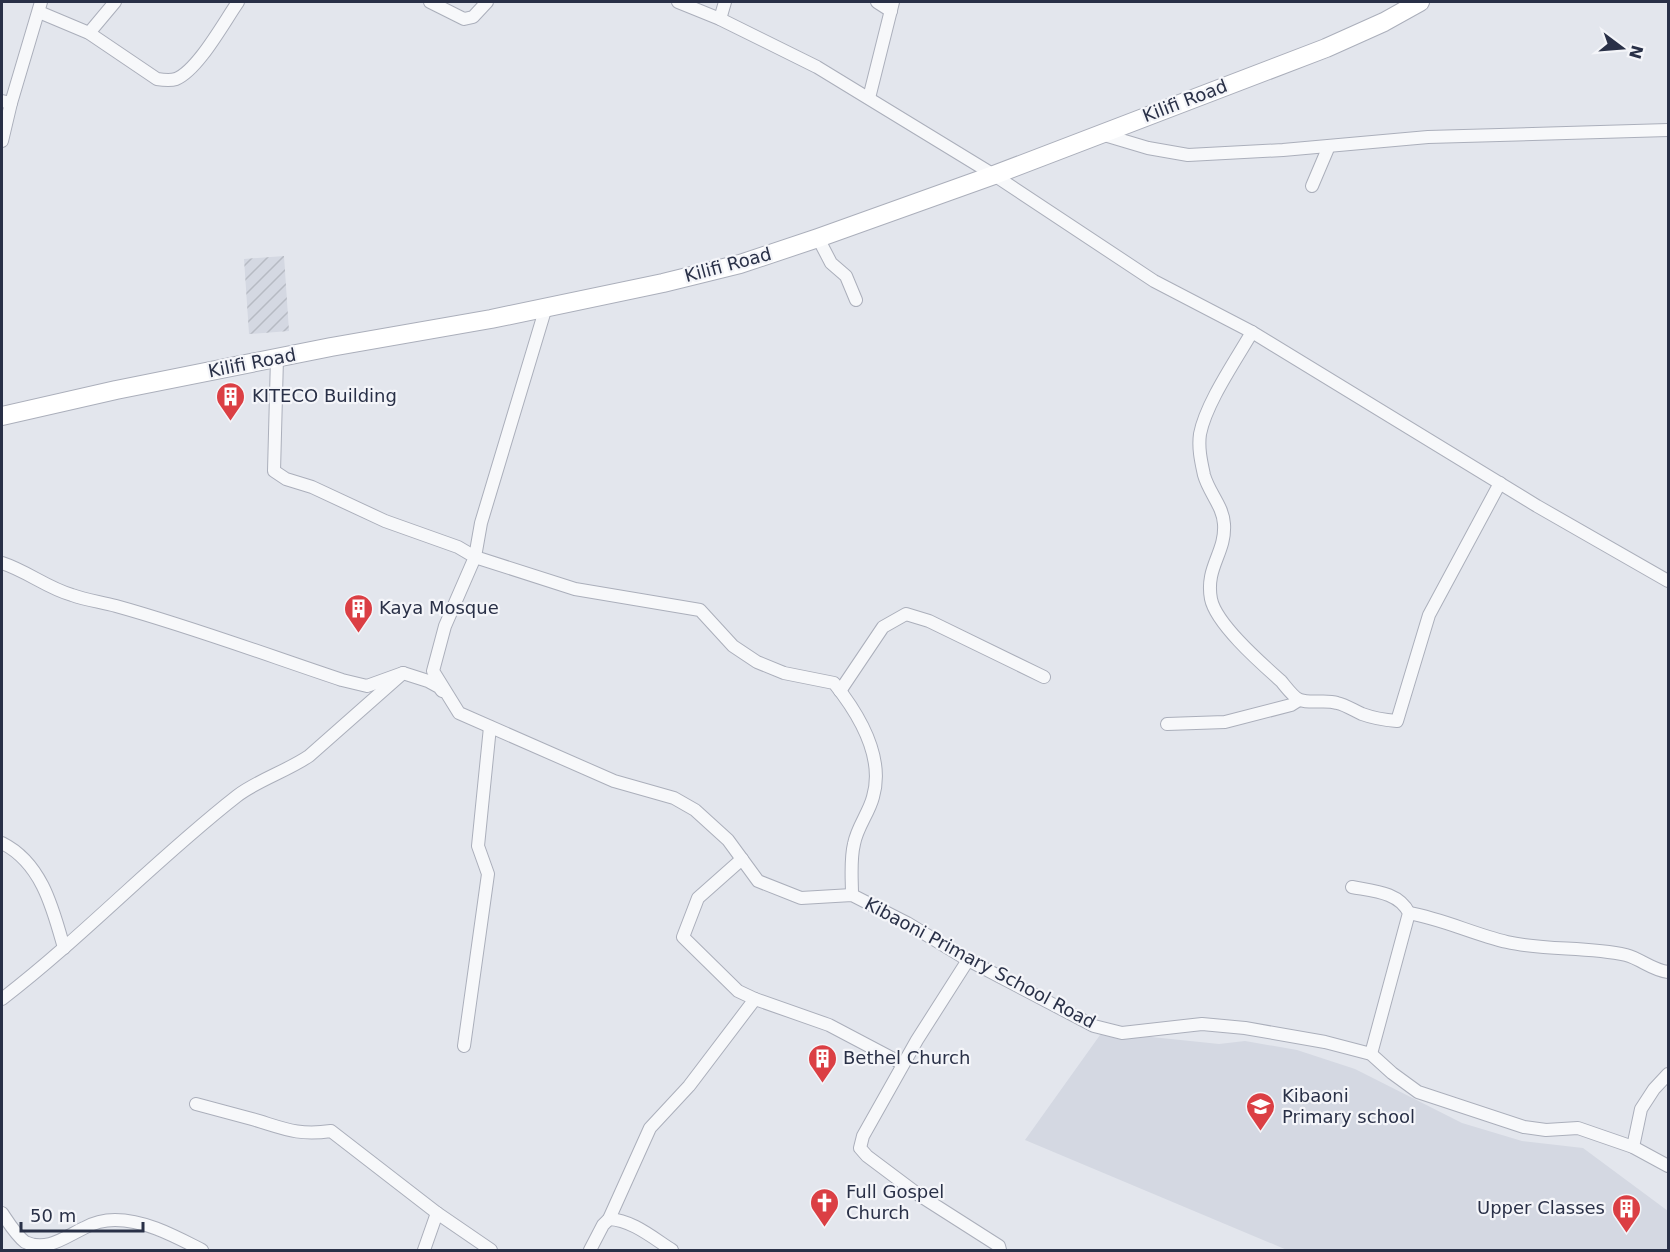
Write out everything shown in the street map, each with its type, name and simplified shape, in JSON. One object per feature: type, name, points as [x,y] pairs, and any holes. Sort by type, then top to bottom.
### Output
[{"type":"street","points":[[89,33],[115,2]]},
{"type":"street","points":[[2,141],[6,102],[40,7],[89,33],[157,79],[169,81],[183,75],[197,61],[238,2]]},
{"type":"street","points":[[430,2],[464,19],[473,17],[487,2]]},
{"type":"street","points":[[678,2],[720,19],[817,67],[994,175],[1154,280],[1252,333],[1500,483],[1668,581]]},
{"type":"street","points":[[720,19],[725,2]]},
{"type":"street","points":[[869,98],[892,6],[877,2]]},
{"type":"street","name":"Kilifi Road","points":[[2,416],[116,390],[546,307],[740,264],[994,175],[1326,48],[1384,22],[1420,2]]},
{"type":"street","points":[[1100,134],[1148,148],[1188,155],[1428,137],[1668,130]]},
{"type":"street","points":[[1312,186],[1329,146]]},
{"type":"street","points":[[818,238],[831,263],[846,276],[856,300]]},
{"type":"street","points":[[459,713],[433,671],[445,626],[475,557],[481,523],[546,307]]},
{"type":"street","points":[[1252,333],[1221,386],[1204,420],[1200,434],[1199,451],[1204,474],[1212,496],[1223,512],[1225,532],[1222,546],[1211,569],[1209,580],[1211,602],[1240,643],[1299,700]]},
{"type":"street","points":[[277,358],[274,471],[286,479],[312,488],[407,530],[458,547],[475,557],[575,589],[700,610],[742,654],[784,673],[834,683],[860,720],[866,733],[873,754],[876,782],[873,799],[854,844],[852,895]]},
{"type":"street","points":[[1167,724],[1225,722],[1291,705],[1299,700],[1337,703],[1381,720],[1397,721],[1429,615],[1500,483]]},
{"type":"street","points":[[2,563],[19,568],[56,590],[72,596],[115,605],[170,622],[342,680],[367,686],[403,673],[428,681],[439,687],[459,713]]},
{"type":"street","points":[[840,690],[883,627],[906,614],[929,621],[1044,677]]},
{"type":"street","points":[[2,999],[64,948],[168,854],[240,794],[309,756],[403,673]]},
{"type":"street","name":"Kibaoni Primary School Road","points":[[459,713],[614,782],[674,798],[695,810],[728,840],[758,881],[801,897],[852,895],[907,923],[968,960],[1094,1026],[1122,1033],[1202,1024],[1245,1028],[1325,1042],[1371,1054],[1392,1073],[1419,1092],[1524,1127],[1546,1130],[1578,1128],[1633,1147],[1668,1166]]},
{"type":"street","points":[[464,1046],[488,874],[478,846],[490,727]]},
{"type":"street","points":[[2,843],[24,859],[44,888],[64,948]]},
{"type":"street","points":[[742,860],[698,898],[683,937],[738,991],[829,1025],[903,1064]]},
{"type":"street","points":[[1352,887],[1395,897],[1405,905],[1409,913],[1371,1054]]},
{"type":"street","points":[[1409,913],[1434,918],[1506,942],[1629,956],[1657,970],[1668,972]]},
{"type":"street","points":[[968,960],[945,993],[903,1064],[863,1136],[860,1148],[867,1156],[920,1195],[999,1246],[1000,1251]]},
{"type":"street","points":[[590,1251],[603,1225],[609,1219],[650,1128],[690,1086],[755,999]]},
{"type":"street","points":[[1633,1147],[1641,1109],[1654,1089],[1668,1074]]},
{"type":"street","points":[[196,1104],[262,1122],[285,1131],[312,1134],[331,1131],[436,1213],[491,1251]]},
{"type":"street","points":[[2,1213],[24,1241],[42,1248],[60,1242],[86,1227],[116,1220],[142,1224],[175,1236],[202,1251]]},
{"type":"street","points":[[424,1251],[436,1213]]},
{"type":"street","points":[[609,1219],[618,1219],[632,1225],[672,1251]]},
{"type":"shaded area","points":[[284,256],[289,331],[249,334],[244,259]]},
{"type":"shaded area","name":"Kibaoni Primary school","points":[[1105,1028],[1142,1036],[1219,1044],[1245,1041],[1297,1050],[1355,1069],[1462,1123],[1522,1141],[1583,1148],[1668,1211],[1668,1250],[1287,1250],[1025,1140]]},
{"type":"place","name":"KITECO Building","points":[[231,422]]},
{"type":"place","name":"Kaya Mosque","points":[[358,634]]},
{"type":"place","name":"Bethel Church","points":[[822,1084]]},
{"type":"place","name":"Kibaoni Primary school","points":[[1261,1132]]},
{"type":"place","name":"Full Gospel Church","points":[[825,1228]]},
{"type":"place","name":"Upper Classes","points":[[1626,1234]]}]
